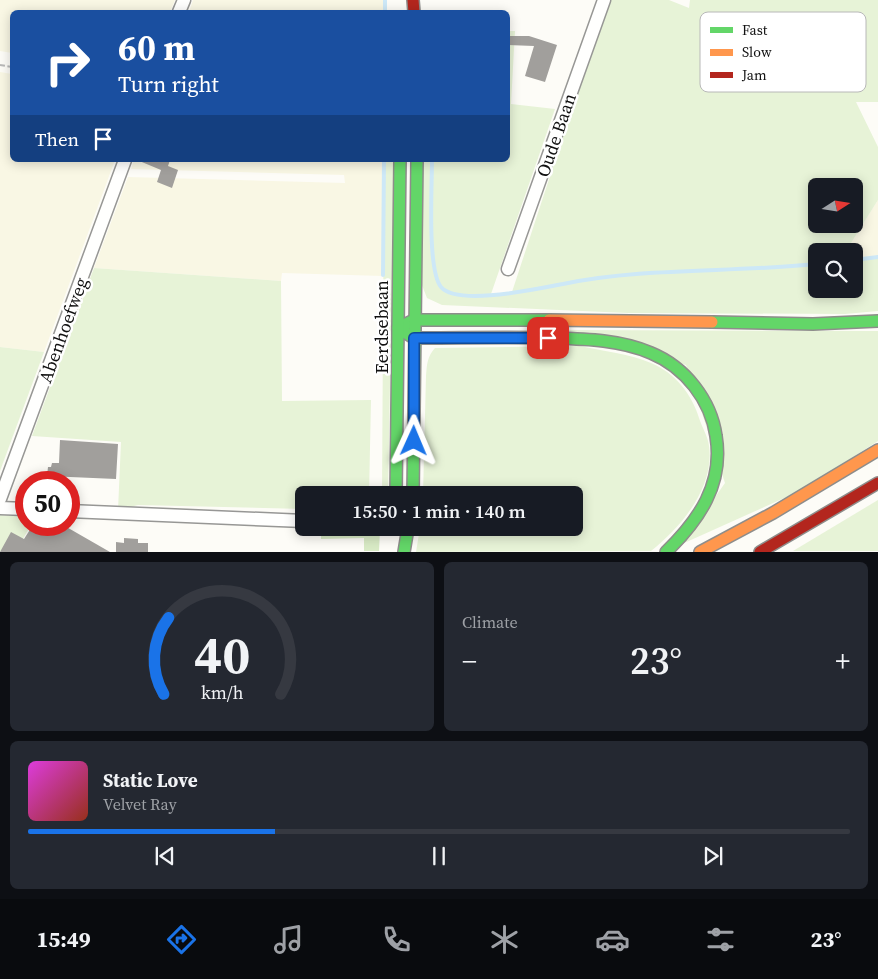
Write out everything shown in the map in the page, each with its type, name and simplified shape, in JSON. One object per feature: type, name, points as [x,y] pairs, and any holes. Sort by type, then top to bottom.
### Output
[{"type":"main road","name":"Eerdsebaan","points":[[396,486],[400,162]]},
{"type":"main road","name":"Eerdsebaan","points":[[413,486],[417,162]]},
{"type":"main road","points":[[398,328],[414,320],[622,320],[813,324],[878,321]]},
{"type":"main road","points":[[398,328],[414,338],[530,337],[604,340],[651,352],[669,362],[683,373],[707,406],[716,425],[718,464],[713,487],[697,521],[666,552]]},
{"type":"main road","points":[[700,552],[773,513],[878,450]]},
{"type":"main road","points":[[760,552],[878,483]]},
{"type":"main road","points":[[401,536],[404,550]]},
{"type":"main road","points":[[404,550],[407,536]]},
{"type":"street","name":"Oude Baan","points":[[508,270],[604,0]]},
{"type":"street","name":"Abenhoefweg","points":[[0,499],[124,162]]},
{"type":"street","points":[[0,508],[15,509]]},
{"type":"street","points":[[80,511],[295,521]]},
{"type":"shaded area","points":[[0,0],[175,0],[171,10],[10,10],[10,53],[0,51]]},
{"type":"shaded area","points":[[193,0],[385,0],[385,10],[190,10]]},
{"type":"shaded area","points":[[0,72],[10,74],[10,162],[114,162],[44,352],[0,347]]},
{"type":"shaded area","points":[[133,162],[384,162],[383,276],[282,273],[281,281],[94,268],[128,177],[345,183],[344,175],[131,169]]},
{"type":"shaded area","points":[[878,200],[878,257],[863,259],[863,243],[851,243],[857,233],[863,233],[863,224]]},
{"type":"green space","points":[[610,0],[669,0],[689,8],[690,0],[878,0],[878,102],[856,102],[878,147],[878,200],[863,224],[863,178],[808,178],[808,233],[857,233],[851,243],[808,243],[808,298],[863,298],[863,259],[878,257],[878,311],[845,314],[628,313],[442,305],[427,298],[418,275],[421,162],[510,162],[510,31],[515,31],[511,104],[555,109],[491,294],[512,292]]},
{"type":"green space","points":[[384,162],[394,162],[388,486],[382,486]]},
{"type":"green space","points":[[94,268],[281,281],[282,401],[371,400],[369,486],[295,486],[295,509],[138,505],[118,510],[121,442],[32,436]]},
{"type":"green space","points":[[566,330],[878,331],[878,441],[800,491],[682,544],[725,483],[686,365]]},
{"type":"green space","points":[[580,346],[626,355],[660,367],[675,378],[692,400],[709,446],[707,477],[693,506],[673,531],[651,551],[416,552],[419,536],[583,536],[583,486],[423,486],[426,376],[430,354],[435,348]]},
{"type":"green space","points":[[0,347],[44,352],[0,471]]},
{"type":"green space","points":[[878,500],[878,551],[793,551]]},
{"type":"green space","points":[[0,515],[15,516],[15,536],[25,536],[16,551],[0,551]]},
{"type":"green space","points":[[321,536],[380,536],[379,551],[364,551],[364,538],[321,539]]},
{"type":"building","points":[[510,36],[529,36],[557,45],[545,82],[525,76],[534,46],[510,45]]},
{"type":"building","points":[[142,162],[169,162],[168,166],[178,170],[172,188],[157,182],[161,170]]},
{"type":"building","points":[[60,440],[118,444],[116,479],[80,477],[80,471],[48,471],[48,467],[51,467],[52,463],[59,463]]},
{"type":"building","points":[[11,532],[15,536],[24,539],[26,536],[80,535],[110,552],[0,552]]},
{"type":"building","points":[[124,538],[138,539],[138,543],[148,543],[148,552],[116,552],[116,542],[124,543]]},
{"type":"waterway","points":[[385,0],[385,10]]},
{"type":"waterway","points":[[383,275],[384,162]]},
{"type":"waterway","points":[[432,162],[431,227],[434,264],[441,287],[450,293],[464,296],[481,296],[626,275],[808,265]]},
{"type":"waterway","points":[[863,259],[878,257]]},
{"type":"traffic: fast","points":[[396,486],[400,162]]},
{"type":"traffic: fast","points":[[413,486],[417,162]]},
{"type":"traffic: fast","points":[[549,320],[414,320],[398,328],[414,338],[537,338],[604,341],[628,345],[651,353],[675,367],[694,386],[709,410],[716,436],[718,453],[716,470],[706,500],[689,527],[666,552]]},
{"type":"traffic: fast","points":[[712,322],[813,324],[878,321]]},
{"type":"traffic: fast","points":[[404,552],[407,536]]},
{"type":"traffic: slow","points":[[549,320],[712,322]]},
{"type":"traffic: slow","points":[[700,552],[773,513],[878,450]]},
{"type":"traffic: jam","points":[[413,0],[414,10]]},
{"type":"traffic: jam","points":[[760,552],[878,483]]},
{"type":"route","points":[[414,441],[414,338],[548,338]]}]
